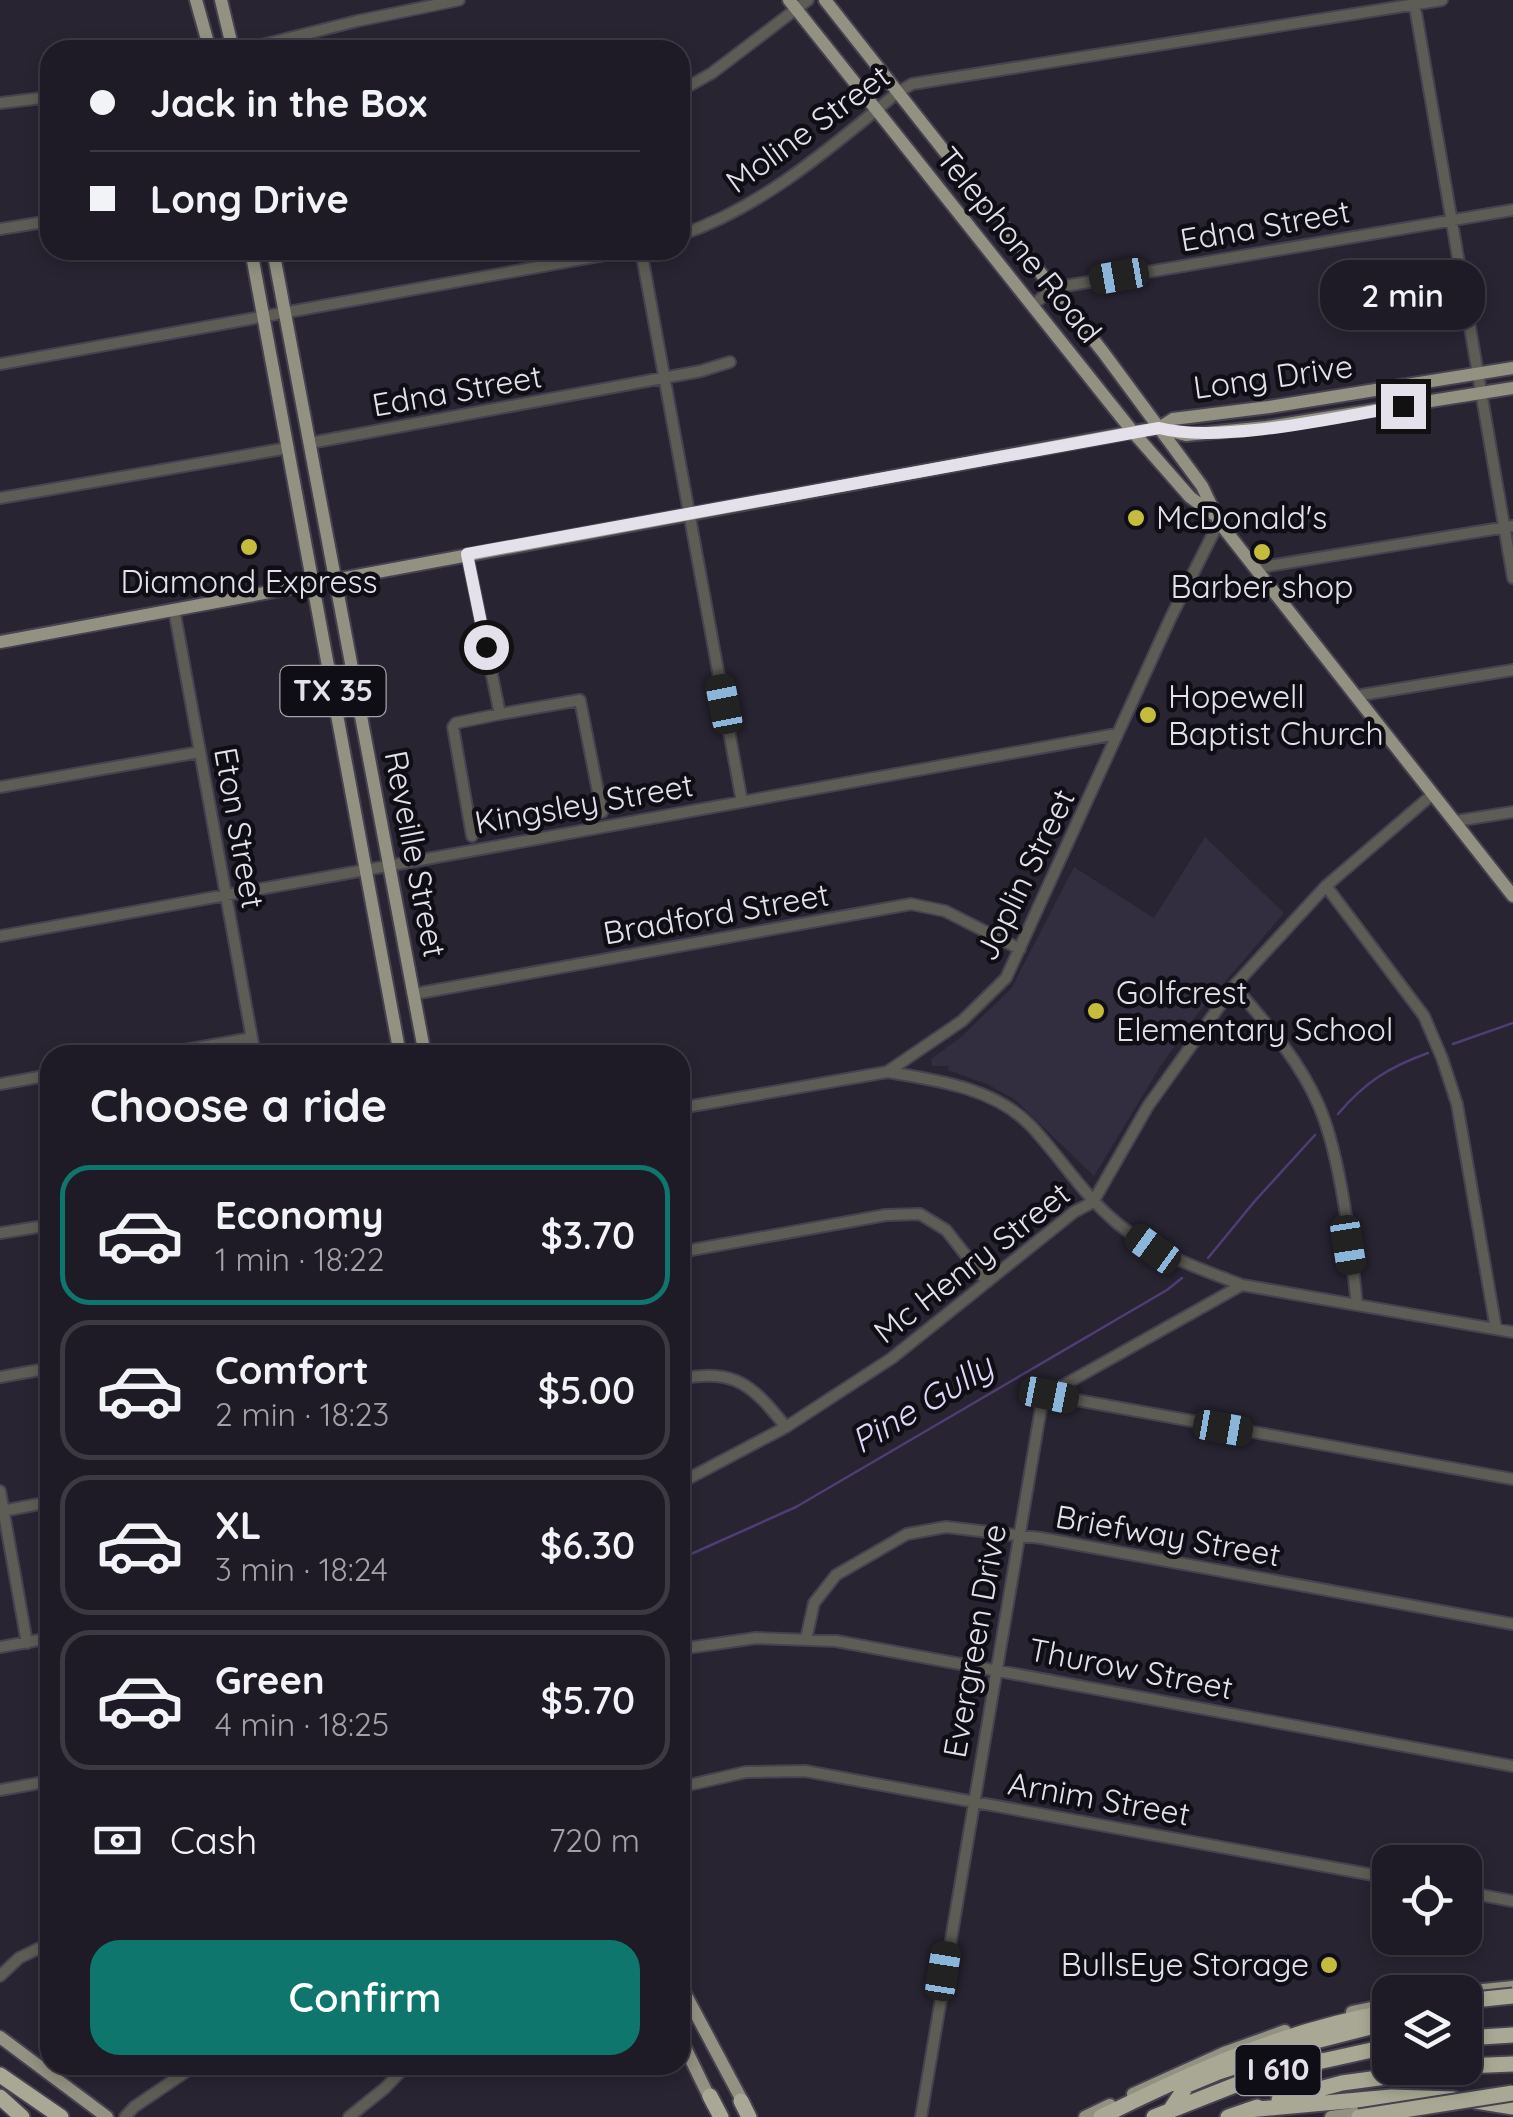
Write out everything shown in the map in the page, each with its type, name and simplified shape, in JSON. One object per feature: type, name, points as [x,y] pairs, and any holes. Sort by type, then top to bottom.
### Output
[{"type":"highway","points":[[1482,1996],[1513,1988]]},
{"type":"highway","points":[[1482,1999],[1513,1996]]},
{"type":"highway","points":[[1100,2117],[1244,2051],[1372,2016]]},
{"type":"highway","points":[[1171,2109],[1188,2086],[1216,2073],[1372,2027]]},
{"type":"highway","points":[[1482,2037],[1513,2035]]},
{"type":"highway","name":"I 610","points":[[1154,2117],[1232,2084],[1297,2064],[1372,2049]]},
{"type":"highway","points":[[1482,2065],[1513,2064]]},
{"type":"highway","points":[[0,2075],[60,2117]]},
{"type":"highway","name":"I 610","points":[[1228,2117],[1342,2084],[1372,2080]]},
{"type":"highway","points":[[1359,2117],[1513,2093]]},
{"type":"highway","points":[[710,2096],[719,2117]]},
{"type":"highway","points":[[1248,2110],[1390,2096],[1513,2108]]},
{"type":"highway","points":[[0,2097],[22,2117]]},
{"type":"highway","points":[[742,2101],[750,2117]]},
{"type":"main road","points":[[196,0],[207,40]]},
{"type":"main road","points":[[221,0],[231,40]]},
{"type":"main road","name":"Telephone Road","points":[[824,0],[1053,288],[1202,486],[1217,518],[1513,896]]},
{"type":"main road","name":"Telephone Road","points":[[792,5],[1133,432],[1190,497],[1217,518]]},
{"type":"main road","points":[[959,212],[980,196]]},
{"type":"main road","name":"Reveille Street","points":[[253,260],[398,1045]]},
{"type":"main road","name":"Reveille Street","points":[[275,260],[423,1045]]},
{"type":"main road","name":"Long Drive","points":[[1159,428],[1173,419],[1513,368]]},
{"type":"main road","name":"Long Drive","points":[[1159,428],[1186,435],[1325,419],[1513,388]]},
{"type":"main road","points":[[1323,398],[1325,419]]},
{"type":"main road","points":[[0,642],[1159,428]]},
{"type":"main road","points":[[1482,1991],[1513,1988]]},
{"type":"main road","points":[[690,2003],[742,2101]]},
{"type":"main road","points":[[1086,2117],[1167,2076],[1260,2039],[1372,2009]]},
{"type":"main road","points":[[0,2038],[40,2068]]},
{"type":"main road","points":[[690,2057],[710,2096]]},
{"type":"main road","points":[[50,2075],[107,2117]]},
{"type":"main road","points":[[1332,2117],[1433,2107],[1513,2108]]},
{"type":"street","points":[[281,40],[460,0]]},
{"type":"street","points":[[690,85],[712,73],[792,5],[808,0]]},
{"type":"street","name":"Moline Street","points":[[690,231],[743,209],[776,188],[912,84],[1442,0]]},
{"type":"street","points":[[1414,2],[1480,393],[1509,527],[1513,578]]},
{"type":"street","points":[[0,103],[40,99]]},
{"type":"street","name":"Edna Street","points":[[1053,288],[1513,210]]},
{"type":"street","points":[[0,229],[40,223]]},
{"type":"street","points":[[0,364],[577,260]]},
{"type":"street","points":[[643,260],[742,802]]},
{"type":"street","points":[[1032,306],[1053,288]]},
{"type":"street","name":"Edna Street","points":[[310,443],[730,362]]},
{"type":"street","points":[[0,498],[288,448]]},
{"type":"street","name":"Joplin Street","points":[[690,1106],[887,1072],[962,1021],[1006,978],[1217,518]]},
{"type":"street","points":[[1256,568],[1509,527]]},
{"type":"street","points":[[467,554],[500,714]]},
{"type":"street","name":"Eton Street","points":[[174,609],[253,1045]]},
{"type":"street","points":[[1356,696],[1513,670]]},
{"type":"street","points":[[472,836],[453,727],[456,723],[500,714],[580,700],[602,812]]},
{"type":"street","name":"Kingsley Street","points":[[0,936],[1117,734]]},
{"type":"street","points":[[0,788],[200,752]]},
{"type":"street","name":"Mc Henry Street","points":[[690,1479],[786,1427],[892,1358],[1074,1212],[1093,1202],[1181,1055],[1234,986],[1326,886],[1433,794]]},
{"type":"street","points":[[1456,822],[1513,812]]},
{"type":"street","points":[[1326,886],[1424,1016],[1442,1058],[1456,1104],[1496,1329]]},
{"type":"street","name":"Bradford Street","points":[[414,994],[911,904],[946,912],[1020,949]]},
{"type":"street","points":[[1234,986],[1270,1027],[1302,1072],[1319,1105],[1330,1139],[1357,1305]]},
{"type":"street","points":[[213,1045],[252,1038]]},
{"type":"street","points":[[887,1072],[947,1082],[994,1100],[1028,1122],[1093,1202],[1153,1249],[1242,1285],[1513,1332]]},
{"type":"street","points":[[0,1084],[40,1077]]},
{"type":"street","points":[[690,1250],[886,1214],[920,1214],[946,1230],[987,1282]]},
{"type":"street","points":[[0,1234],[40,1227]]},
{"type":"street","points":[[1049,1395],[1242,1285]]},
{"type":"street","points":[[0,1378],[40,1370]]},
{"type":"street","points":[[690,1377],[730,1377],[756,1390],[786,1427]]},
{"type":"street","points":[[1049,1395],[1513,1479]]},
{"type":"street","name":"Evergreen Drive","points":[[920,2117],[1040,1408],[1049,1395]]},
{"type":"street","points":[[0,1491],[28,1642]]},
{"type":"street","points":[[2,1511],[40,1504]]},
{"type":"street","name":"Briefway Street","points":[[806,1639],[814,1604],[830,1580],[899,1538],[946,1527],[1041,1538],[1513,1624]]},
{"type":"street","name":"Thurow Street","points":[[690,1647],[738,1639],[854,1644],[1513,1766]]},
{"type":"street","points":[[0,1648],[40,1640]]},
{"type":"street","name":"Arnim Street","points":[[690,1785],[746,1772],[805,1771],[1372,1875]]},
{"type":"street","points":[[0,1790],[40,1782]]},
{"type":"street","points":[[1482,1895],[1513,1900]]},
{"type":"street","points":[[0,1976],[19,1958],[40,1948]]},
{"type":"street","points":[[126,2117],[182,2075]]},
{"type":"street","points":[[350,2117],[397,2075]]},
{"type":"shaded area","name":"Golfcrest Elementary School","points":[[1205,837],[1284,913],[1195,1017],[1094,1176],[1014,1099],[948,1070],[949,1066],[932,1066],[931,1059],[961,1037],[1011,989],[1074,867],[1154,918]]},
{"type":"waterway","name":"Pine Gully","points":[[1453,1044],[1513,1023]]},
{"type":"waterway","name":"Pine Gully","points":[[1338,1114],[1378,1077],[1428,1053]]},
{"type":"waterway","name":"Pine Gully","points":[[1208,1258],[1315,1135]]},
{"type":"waterway","name":"Pine Gully","points":[[690,1555],[796,1507],[1182,1278]]},
{"type":"place","name":"McDonald's","points":[[1136,518]]},
{"type":"place","name":"Diamond Express","points":[[249,547]]},
{"type":"place","name":"Barber shop","points":[[1262,552]]},
{"type":"place","name":"Hopewell Baptist Church","points":[[1148,715]]},
{"type":"place","name":"Golfcrest Elementary School","points":[[1096,1011]]},
{"type":"place","name":"BullsEye Storage","points":[[1329,1965]]},
{"type":"route","points":[[486,647],[467,554],[1159,428],[1186,435],[1403,406]]}]
